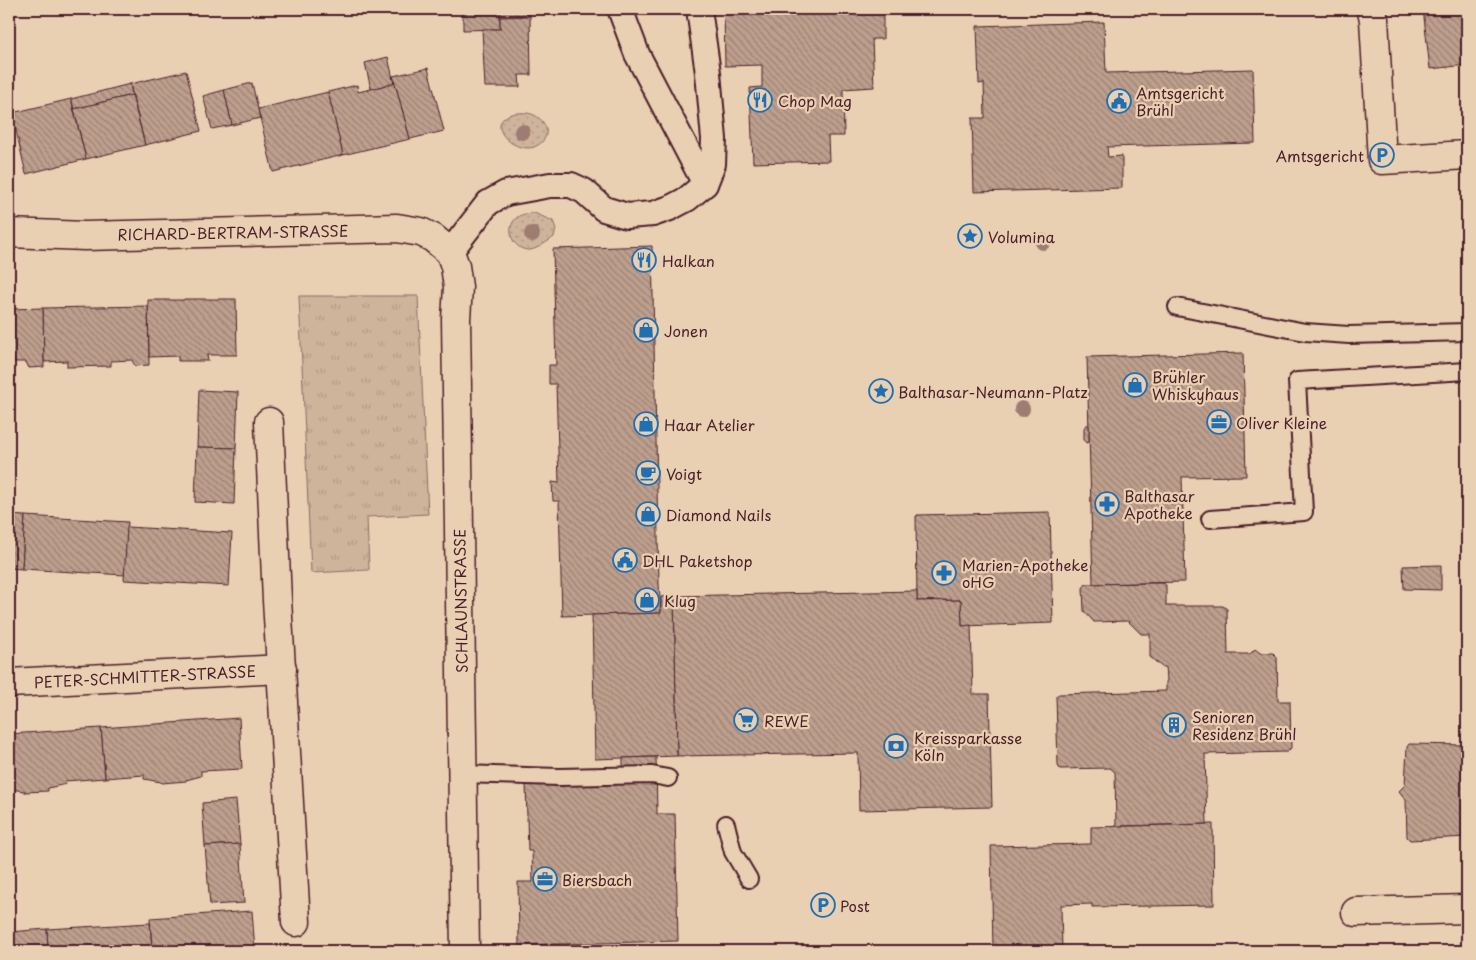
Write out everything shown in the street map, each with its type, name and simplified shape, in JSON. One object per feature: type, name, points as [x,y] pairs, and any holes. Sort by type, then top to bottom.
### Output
[{"type":"street","points":[[620,9],[637,54],[705,184]]},
{"type":"street","points":[[450,252],[488,203],[506,193],[550,185],[571,185],[584,191],[604,209],[627,216],[653,214],[670,208],[687,199],[705,184],[713,164],[714,139],[708,73],[699,9]]},
{"type":"street","points":[[1371,9],[1374,19],[1382,160],[1467,155]]},
{"type":"street","name":"RICHARD-BERTRAM-STRASSE","points":[[9,234],[85,236],[397,228],[421,232],[433,238],[450,252]]},
{"type":"street","name":"SCHLAUNSTRASSE","points":[[450,252],[455,266],[458,287],[456,319],[465,951]]},
{"type":"street","points":[[269,422],[296,922]]},
{"type":"street","name":"PETER-SCHMITTER-STRASSE","points":[[9,683],[282,669]]},
{"type":"street","points":[[1356,912],[1467,909]]},
{"type":"lane","points":[[1177,307],[1304,332],[1348,335],[1467,332]]},
{"type":"lane","points":[[1210,519],[1304,512],[1297,381],[1467,371]]},
{"type":"lane","points":[[463,774],[559,776],[652,774],[668,778]]},
{"type":"lane","points":[[726,824],[733,852],[749,879]]},
{"type":"green space","points":[[515,113],[532,114],[543,122],[546,127],[546,136],[540,144],[525,148],[517,146],[504,136],[500,129],[501,123],[505,117]]},
{"type":"green space","points":[[534,213],[553,221],[556,229],[554,237],[543,245],[530,250],[518,247],[512,237],[511,226],[519,216]]},
{"type":"green space","points":[[299,296],[418,296],[428,514],[367,517],[369,570],[311,573]]},
{"type":"building","points":[[463,9],[500,9],[500,29],[463,30]]},
{"type":"building","points":[[500,9],[530,9],[530,16],[500,17]]},
{"type":"building","points":[[724,9],[883,9],[883,39],[872,39],[874,87],[843,89],[844,136],[828,136],[829,161],[753,163],[750,88],[762,87],[762,65],[725,66]]},
{"type":"building","points":[[1423,9],[1467,9],[1467,65],[1430,69]]},
{"type":"building","points":[[530,16],[531,75],[519,75],[520,87],[485,87],[482,29],[500,29],[500,17]]},
{"type":"building","name":"Amtsgericht Brühl","points":[[1104,22],[1106,73],[1253,69],[1255,143],[1107,147],[1108,157],[1122,156],[1122,188],[974,192],[972,118],[985,118],[984,83],[979,84],[977,26]]},
{"type":"building","points":[[388,57],[394,83],[371,89],[365,63]]},
{"type":"building","points":[[428,68],[444,131],[410,139],[393,76]]},
{"type":"building","points":[[186,71],[201,131],[145,145],[130,84]]},
{"type":"building","points":[[393,76],[410,139],[343,155],[328,92],[357,85],[358,92],[371,89],[394,83]]},
{"type":"building","points":[[252,83],[260,118],[232,125],[224,90]]},
{"type":"building","points":[[130,84],[132,95],[74,109],[71,99]]},
{"type":"building","points":[[224,90],[232,125],[212,129],[203,96]]},
{"type":"building","points":[[328,92],[343,155],[273,172],[258,109]]},
{"type":"building","points":[[132,95],[145,145],[86,159],[74,109]]},
{"type":"building","points":[[71,99],[86,159],[26,174],[12,113]]},
{"type":"building","points":[[652,246],[661,613],[562,616],[559,501],[553,501],[552,482],[559,483],[556,384],[549,384],[549,365],[556,365],[553,249]]},
{"type":"building","points":[[236,299],[237,355],[207,355],[208,361],[178,361],[178,356],[149,357],[148,300]]},
{"type":"building","points":[[148,306],[149,365],[135,366],[132,360],[111,361],[111,366],[67,367],[67,361],[44,362],[43,308]]},
{"type":"building","points":[[43,308],[44,367],[29,368],[26,362],[9,362],[9,309]]},
{"type":"building","points":[[1243,353],[1246,476],[1182,477],[1185,582],[1093,584],[1087,357]]},
{"type":"building","points":[[199,390],[238,392],[236,448],[197,447]]},
{"type":"building","points":[[1086,425],[1089,425],[1089,442],[1086,443],[1084,440],[1084,428]]},
{"type":"building","points":[[197,447],[236,448],[234,504],[195,502]]},
{"type":"building","points":[[1050,512],[1053,623],[962,626],[961,600],[917,601],[917,515]]},
{"type":"building","points":[[9,515],[25,516],[22,569],[9,568]]},
{"type":"building","points":[[25,516],[128,522],[125,575],[22,569]]},
{"type":"building","points":[[127,527],[232,533],[229,586],[124,580]]},
{"type":"building","points":[[1441,565],[1441,590],[1404,589],[1403,566]]},
{"type":"building","name":"Senioren Residenz Brühl","points":[[1163,583],[1166,585],[1166,606],[1223,606],[1227,609],[1228,654],[1250,654],[1255,649],[1260,653],[1273,653],[1277,657],[1278,701],[1290,701],[1291,748],[1287,752],[1205,754],[1207,824],[1116,826],[1115,772],[1110,768],[1060,769],[1058,766],[1056,696],[1059,694],[1166,691],[1166,667],[1162,667],[1150,657],[1150,634],[1141,634],[1128,621],[1094,622],[1084,611],[1083,588],[1086,584]]},
{"type":"building","points":[[917,591],[917,601],[961,600],[962,626],[971,625],[973,694],[989,694],[992,807],[859,810],[858,753],[677,756],[674,596]]},
{"type":"building","points":[[674,596],[677,756],[595,759],[592,615],[661,613],[661,597]]},
{"type":"building","points":[[239,718],[242,769],[201,771],[201,776],[186,781],[162,783],[144,779],[144,775],[105,778],[101,728]]},
{"type":"building","points":[[101,728],[105,778],[65,781],[66,784],[48,788],[48,791],[24,792],[9,789],[9,734]]},
{"type":"building","points":[[1409,744],[1467,745],[1467,837],[1410,840],[1407,837],[1406,800],[1399,791],[1405,785],[1407,747]]},
{"type":"building","points":[[656,757],[657,814],[675,814],[678,941],[519,945],[518,882],[533,882],[532,851],[528,851],[526,785],[623,783],[623,758]]},
{"type":"building","points":[[236,800],[240,844],[205,846],[202,803]]},
{"type":"building","points":[[1213,824],[1214,905],[1092,907],[1092,904],[1061,905],[1062,951],[993,951],[991,846],[1091,844],[1091,827]]},
{"type":"building","points":[[240,844],[244,903],[210,905],[205,846]]},
{"type":"building","points":[[252,911],[255,951],[152,951],[150,918]]},
{"type":"building","points":[[150,923],[152,951],[48,951],[47,929]]},
{"type":"building","points":[[47,929],[48,951],[9,951],[9,932]]},
{"type":"place","name":"Chop Mag","points":[[760,100]]},
{"type":"place","name":"Amtsgericht Brühl","points":[[1119,101]]},
{"type":"place","name":"Amtsgericht","points":[[1382,155]]},
{"type":"place","name":"Volumina","points":[[970,236]]},
{"type":"place","name":"Halkan","points":[[644,260]]},
{"type":"place","name":"Jonen","points":[[646,330]]},
{"type":"place","name":"Brühler Whiskyhaus","points":[[1135,385]]},
{"type":"place","name":"Balthasar-Neumann-Platz","points":[[881,391]]},
{"type":"place","name":"Oliver Kleine","points":[[1219,422]]},
{"type":"place","name":"Haar Atelier","points":[[646,424]]},
{"type":"place","name":"Voigt","points":[[648,473]]},
{"type":"place","name":"Balthasar Apotheke","points":[[1107,504]]},
{"type":"place","name":"Diamond Nails","points":[[648,514]]},
{"type":"place","name":"DHL Paketshop","points":[[625,560]]},
{"type":"place","name":"Marien-Apotheke oHG","points":[[944,573]]},
{"type":"place","name":"Klug","points":[[647,600]]},
{"type":"place","name":"REWE","points":[[746,720]]},
{"type":"place","name":"Senioren Residenz Brühl","points":[[1174,725]]},
{"type":"place","name":"Kreissparkasse Köln","points":[[896,746]]},
{"type":"place","name":"Biersbach","points":[[545,879]]},
{"type":"place","name":"Post","points":[[823,905]]}]
